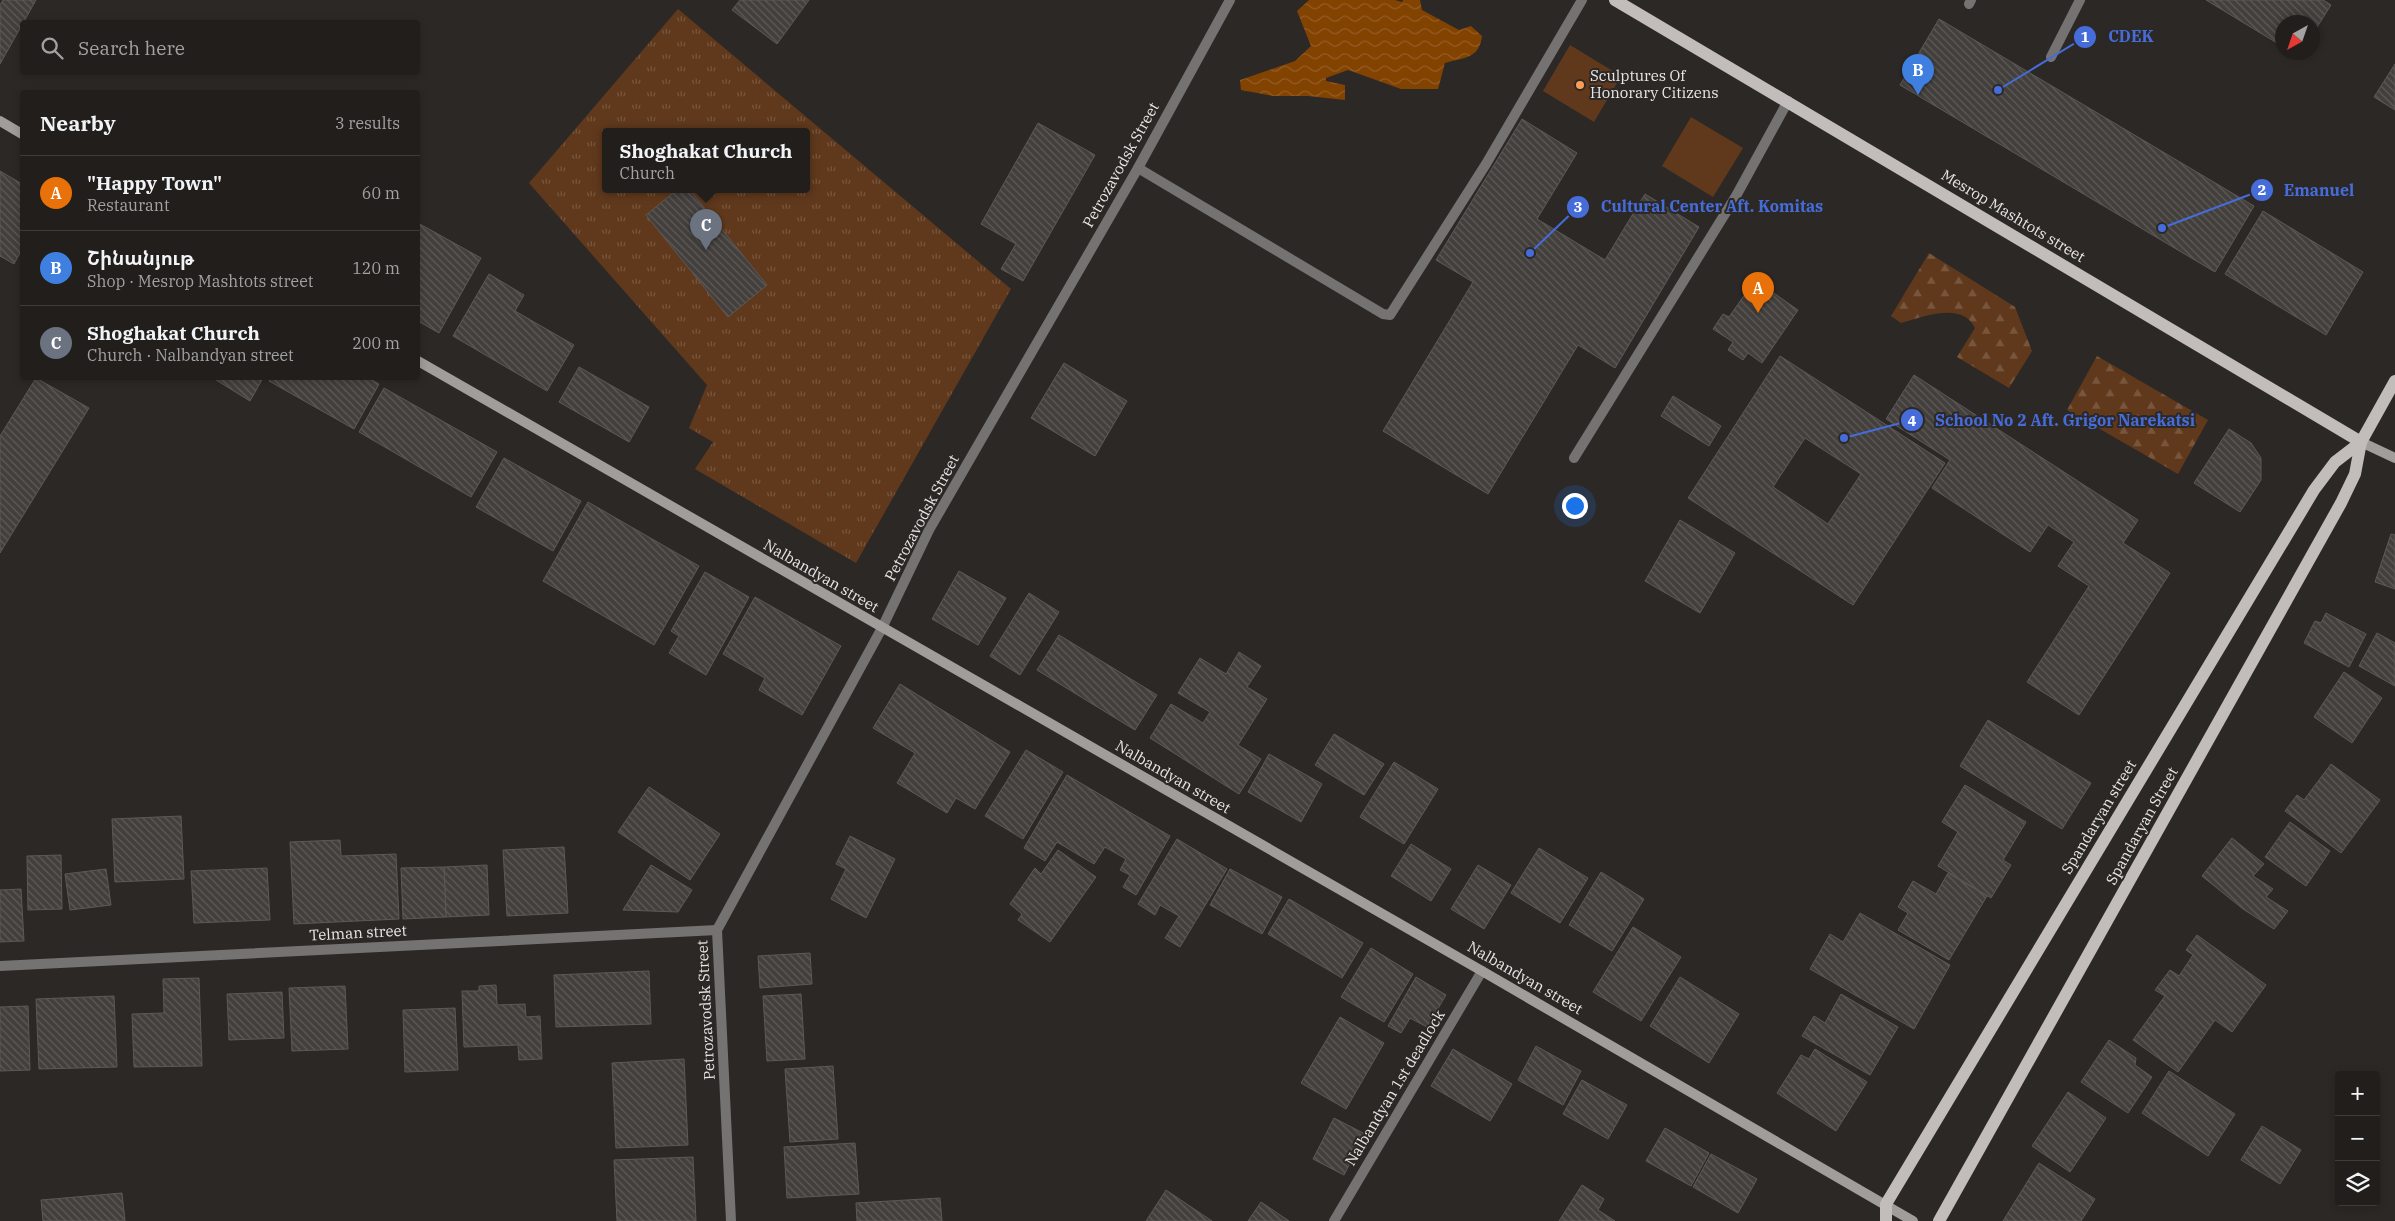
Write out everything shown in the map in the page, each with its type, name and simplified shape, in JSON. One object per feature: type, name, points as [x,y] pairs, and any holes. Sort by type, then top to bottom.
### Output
[{"type":"main road","name":"Mesrop Mashtots street","points":[[1614,0],[1788,101],[2361,442]]},
{"type":"main road","points":[[2361,442],[2395,381]]},
{"type":"main road","name":"Spandaryan street","points":[[1886,1204],[2314,490],[2335,462],[2361,442]]},
{"type":"main road","name":"Spandaryan Street","points":[[1939,1221],[2341,503],[2355,474],[2361,442]]},
{"type":"main road","points":[[1886,1204],[1886,1221]]},
{"type":"street","name":"Petrozavodsk Street","points":[[731,1221],[717,930],[882,628],[929,530],[1138,168],[1230,0]]},
{"type":"street","points":[[1138,168],[1383,314],[1390,315],[1486,164],[1582,0]]},
{"type":"street","points":[[2051,57],[2080,0]]},
{"type":"street","points":[[1574,458],[1736,196],[1788,101]]},
{"type":"street","points":[[0,121],[20,133]]},
{"type":"street","name":"Nalbandyan street","points":[[420,362],[1482,971],[1913,1221]]},
{"type":"street","name":"Mesrop Mashtots street","points":[[2361,442],[2395,458]]},
{"type":"street","name":"Telman street","points":[[0,966],[717,930]]},
{"type":"street","name":"Nalbandyan 1st deadlock","points":[[1334,1221],[1482,971]]},
{"type":"green space","points":[[678,9],[1011,289],[856,563],[695,469],[713,442],[689,428],[707,385],[529,183]]},
{"type":"green space","points":[[1570,45],[1621,76],[1594,122],[1543,91]]},
{"type":"green space","points":[[1691,117],[1743,148],[1713,197],[1662,166]]},
{"type":"green space","points":[[1929,253],[2015,307],[2032,351],[2009,388],[1957,357],[1975,328],[1969,320],[1961,315],[1941,313],[1901,323],[1891,316]]},
{"type":"green space","points":[[2097,356],[2208,420],[2178,474],[2067,410]]},
{"type":"water","points":[[1309,0],[1395,0],[1402,2],[1403,0],[1420,0],[1422,10],[1459,30],[1471,26],[1482,36],[1478,49],[1470,56],[1445,63],[1438,89],[1401,89],[1348,70],[1326,78],[1326,81],[1345,85],[1345,100],[1308,96],[1273,96],[1241,90],[1240,80],[1295,61],[1311,46],[1297,11]]},
{"type":"building","points":[[3,0],[36,0],[25,20],[20,20],[20,28],[0,64],[0,5]]},
{"type":"building","points":[[740,0],[809,0],[777,44],[732,10]]},
{"type":"building","points":[[2206,0],[2323,0],[2331,5],[2320,22],[2320,15],[2275,15],[2275,42]]},
{"type":"building","points":[[1939,19],[2254,206],[2215,272],[1900,85]]},
{"type":"building","points":[[2395,64],[2395,110],[2374,97]]},
{"type":"building","points":[[1522,119],[1577,153],[1537,219],[1605,260],[1645,194],[1699,227],[1615,368],[1578,345],[1488,494],[1383,431],[1473,282],[1436,260]]},
{"type":"building","points":[[1038,123],[1095,155],[1023,281],[1001,269],[1016,244],[981,224]]},
{"type":"building","points":[[0,171],[20,183],[20,253],[14,264],[0,256]]},
{"type":"building","points":[[673,193],[692,193],[767,285],[728,317],[646,215]]},
{"type":"building","points":[[2263,211],[2363,272],[2326,335],[2225,274]]},
{"type":"building","points":[[420,224],[481,258],[439,333],[420,322]]},
{"type":"building","points":[[489,274],[524,295],[515,311],[574,345],[547,391],[453,336]]},
{"type":"building","points":[[1755,280],[1798,310],[1762,363],[1748,353],[1743,360],[1728,350],[1733,342],[1713,329],[1723,314],[1729,317]]},
{"type":"building","points":[[1780,356],[1945,463],[1853,605],[1688,498]],"holes":[[[1805,438],[1861,474],[1828,524],[1773,487]]]},
{"type":"building","points":[[1064,363],[1127,401],[1095,456],[1031,418]]},
{"type":"building","points":[[579,367],[649,407],[629,442],[559,402]]},
{"type":"building","points":[[1914,375],[2138,520],[2123,543],[2170,573],[2079,715],[2027,682],[2089,586],[2058,566],[2074,542],[2048,525],[2030,552],[1932,488],[1950,460],[1886,419]]},
{"type":"building","points":[[35,380],[40,380],[89,408],[0,553],[0,436]]},
{"type":"building","points":[[216,380],[262,380],[250,401]]},
{"type":"building","points":[[372,380],[379,384],[354,429],[269,381]]},
{"type":"building","points":[[384,388],[497,452],[471,497],[359,432]]},
{"type":"building","points":[[1673,396],[1721,426],[1709,446],[1661,416]]},
{"type":"building","points":[[2229,429],[2251,443],[2261,458],[2261,480],[2240,512],[2194,483]]},
{"type":"building","points":[[504,458],[581,501],[553,551],[476,507]]},
{"type":"building","points":[[588,502],[699,566],[654,645],[543,581]]},
{"type":"building","points":[[1680,520],[1735,553],[1700,613],[1645,581]]},
{"type":"building","points":[[2391,534],[2395,535],[2395,589],[2375,582]]},
{"type":"building","points":[[959,571],[1006,598],[978,645],[932,619]]},
{"type":"building","points":[[705,572],[749,597],[706,675],[669,653],[679,636],[671,631]]},
{"type":"building","points":[[1029,593],[1059,612],[1020,675],[990,656]]},
{"type":"building","points":[[755,597],[841,646],[802,715],[759,690],[765,678],[723,654]]},
{"type":"building","points":[[2326,613],[2366,634],[2349,667],[2304,643],[2315,621],[2321,623]]},
{"type":"building","points":[[2377,633],[2395,643],[2395,686],[2359,666]]},
{"type":"building","points":[[1059,635],[1157,695],[1135,730],[1037,670]]},
{"type":"building","points":[[1239,652],[1261,666],[1247,687],[1267,699],[1238,745],[1261,759],[1239,794],[1150,738],[1171,704],[1203,723],[1210,712],[1178,693],[1200,658],[1226,674]]},
{"type":"building","points":[[2344,672],[2382,698],[2352,743],[2314,717]]},
{"type":"building","points":[[900,684],[1010,752],[975,809],[956,798],[947,813],[897,783],[915,753],[873,728]]},
{"type":"building","points":[[1988,720],[2091,783],[2062,829],[1960,766]]},
{"type":"building","points":[[1334,734],[1384,764],[1364,795],[1315,765]]},
{"type":"building","points":[[1026,750],[1063,772],[1023,839],[985,816]]},
{"type":"building","points":[[1269,754],[1322,784],[1301,822],[1248,792]]},
{"type":"building","points":[[1394,762],[1438,789],[1404,844],[1360,817]]},
{"type":"building","points":[[2331,764],[2380,800],[2341,853],[2285,811],[2297,795],[2304,800]]},
{"type":"building","points":[[1067,775],[1170,836],[1136,895],[1123,887],[1130,875],[1120,870],[1126,859],[1105,847],[1094,864],[1057,842],[1045,861],[1024,848]]},
{"type":"building","points":[[1965,785],[2026,822],[2003,860],[2011,865],[1991,898],[1938,866],[1958,832],[1942,822]]},
{"type":"building","points":[[649,787],[720,834],[690,880],[618,832]]},
{"type":"building","points":[[181,816],[184,879],[115,882],[112,819]]},
{"type":"building","points":[[2290,822],[2330,851],[2306,886],[2265,857]]},
{"type":"building","points":[[850,836],[895,859],[866,918],[831,899],[846,869],[836,864]]},
{"type":"building","points":[[2232,838],[2264,864],[2253,876],[2273,889],[2266,897],[2288,911],[2274,929],[2243,909],[2202,876]]},
{"type":"building","points":[[1177,839],[1227,869],[1180,947],[1165,938],[1179,916],[1160,905],[1155,915],[1138,904]]},
{"type":"building","points":[[340,840],[341,856],[396,854],[399,919],[294,924],[290,842]]},
{"type":"building","points":[[1411,844],[1451,869],[1431,901],[1391,876]]},
{"type":"building","points":[[564,847],[568,913],[507,916],[503,850]]},
{"type":"building","points":[[1539,848],[1588,878],[1560,923],[1511,893]]},
{"type":"building","points":[[1058,850],[1096,877],[1050,942],[1018,920],[1022,914],[1010,904],[1035,868],[1041,874]]},
{"type":"building","points":[[61,855],[62,909],[28,910],[27,856]]},
{"type":"building","points":[[487,865],[489,915],[446,917],[444,867]]},
{"type":"building","points":[[651,865],[692,890],[678,912],[623,910]]},
{"type":"building","points":[[1478,865],[1511,885],[1484,929],[1451,909]]},
{"type":"building","points":[[444,867],[446,917],[403,919],[401,868]]},
{"type":"building","points":[[267,868],[270,920],[194,923],[191,871]]},
{"type":"building","points":[[106,869],[111,905],[70,910],[65,874]]},
{"type":"building","points":[[1230,869],[1282,897],[1262,934],[1210,905]]},
{"type":"building","points":[[1601,872],[1644,899],[1612,951],[1569,925]]},
{"type":"building","points":[[1948,873],[1987,896],[1949,960],[1898,930],[1908,913],[1898,907],[1913,881],[1936,894]]},
{"type":"building","points":[[21,889],[24,941],[0,942],[0,890]]},
{"type":"building","points":[[1289,899],[1363,943],[1342,978],[1268,934]]},
{"type":"building","points":[[1860,913],[1950,965],[1914,1029],[1810,969],[1830,934],[1843,942]]},
{"type":"building","points":[[1633,927],[1681,957],[1641,1021],[1593,992]]},
{"type":"building","points":[[2197,935],[2266,985],[2232,1032],[2215,1020],[2178,1072],[2133,1040],[2165,996],[2155,990],[2170,970],[2179,976],[2193,955],[2186,950]]},
{"type":"building","points":[[1371,948],[1413,974],[1384,1022],[1341,997]]},
{"type":"building","points":[[810,953],[812,984],[760,988],[758,956]]},
{"type":"building","points":[[649,971],[651,1024],[556,1027],[554,975]]},
{"type":"building","points":[[1416,977],[1446,995],[1427,1027],[1410,1018],[1401,1033],[1388,1026]]},
{"type":"building","points":[[1680,977],[1739,1014],[1709,1063],[1650,1026]]},
{"type":"building","points":[[199,978],[202,1066],[134,1067],[132,1014],[164,1013],[163,979]]},
{"type":"building","points":[[496,985],[497,1005],[525,1004],[526,1017],[540,1016],[542,1059],[519,1060],[518,1045],[464,1047],[462,991],[479,991],[479,986]]},
{"type":"building","points":[[345,986],[348,1049],[292,1051],[289,988]]},
{"type":"building","points":[[282,992],[284,1038],[229,1040],[227,994]]},
{"type":"building","points":[[801,994],[805,1059],[767,1061],[763,996]]},
{"type":"building","points":[[1841,994],[1898,1027],[1870,1075],[1802,1036],[1814,1016],[1825,1023]]},
{"type":"building","points":[[114,996],[117,1067],[39,1069],[36,999]]},
{"type":"building","points":[[28,1006],[30,1070],[0,1071],[0,1007]]},
{"type":"building","points":[[455,1008],[458,1070],[405,1072],[403,1010]]},
{"type":"building","points":[[1340,1017],[1384,1043],[1346,1109],[1301,1083]]},
{"type":"building","points":[[2109,1040],[2136,1058],[2135,1065],[2152,1077],[2128,1113],[2081,1082]]},
{"type":"building","points":[[1536,1046],[1581,1071],[1563,1105],[1518,1080]]},
{"type":"building","points":[[1453,1049],[1512,1084],[1490,1121],[1431,1086]]},
{"type":"building","points":[[1815,1049],[1867,1082],[1836,1131],[1777,1093],[1801,1055],[1809,1059]]},
{"type":"building","points":[[684,1059],[688,1145],[616,1148],[612,1063]]},
{"type":"building","points":[[833,1066],[838,1139],[790,1142],[785,1069]]},
{"type":"building","points":[[2169,1071],[2235,1114],[2208,1156],[2142,1113]]},
{"type":"building","points":[[1582,1080],[1627,1105],[1608,1139],[1563,1114]]},
{"type":"building","points":[[2068,1092],[2106,1118],[2070,1172],[2032,1146]]},
{"type":"building","points":[[1334,1118],[1365,1134],[1344,1175],[1313,1159]]},
{"type":"building","points":[[2262,1126],[2301,1150],[2280,1184],[2241,1160]]},
{"type":"building","points":[[1665,1128],[1709,1153],[1691,1186],[1646,1161]]},
{"type":"building","points":[[855,1143],[859,1194],[787,1198],[784,1147]]},
{"type":"building","points":[[1711,1154],[1757,1179],[1738,1213],[1693,1187]]},
{"type":"building","points":[[693,1157],[696,1221],[617,1221],[614,1160]]},
{"type":"building","points":[[2039,1163],[2095,1199],[2081,1221],[2003,1221]]},
{"type":"building","points":[[1582,1185],[1604,1199],[1598,1210],[1615,1221],[1559,1221]]},
{"type":"building","points":[[1166,1190],[1212,1221],[1146,1221]]},
{"type":"building","points":[[122,1193],[125,1221],[43,1221],[41,1200]]},
{"type":"building","points":[[940,1198],[942,1221],[857,1221],[856,1203]]},
{"type":"building","points":[[1261,1202],[1289,1221],[1248,1221]]},
{"type":"place","name":"Sculptures Of Honorary Citizens","points":[[1580,85]]},
{"type":"place","name":"CDEK","points":[[1998,90]]},
{"type":"place","name":"Շինանյութ","points":[[1918,95]]},
{"type":"place","name":"Emanuel","points":[[2162,228]]},
{"type":"place","name":"Shoghakat Church","points":[[706,250]]},
{"type":"place","name":"Cultural Center Aft. Komitas","points":[[1530,253]]},
{"type":"place","name":"\"Happy Town\"","points":[[1758,313]]},
{"type":"place","name":"School No 2 Aft. Grigor Narekatsi","points":[[1844,438]]}]
